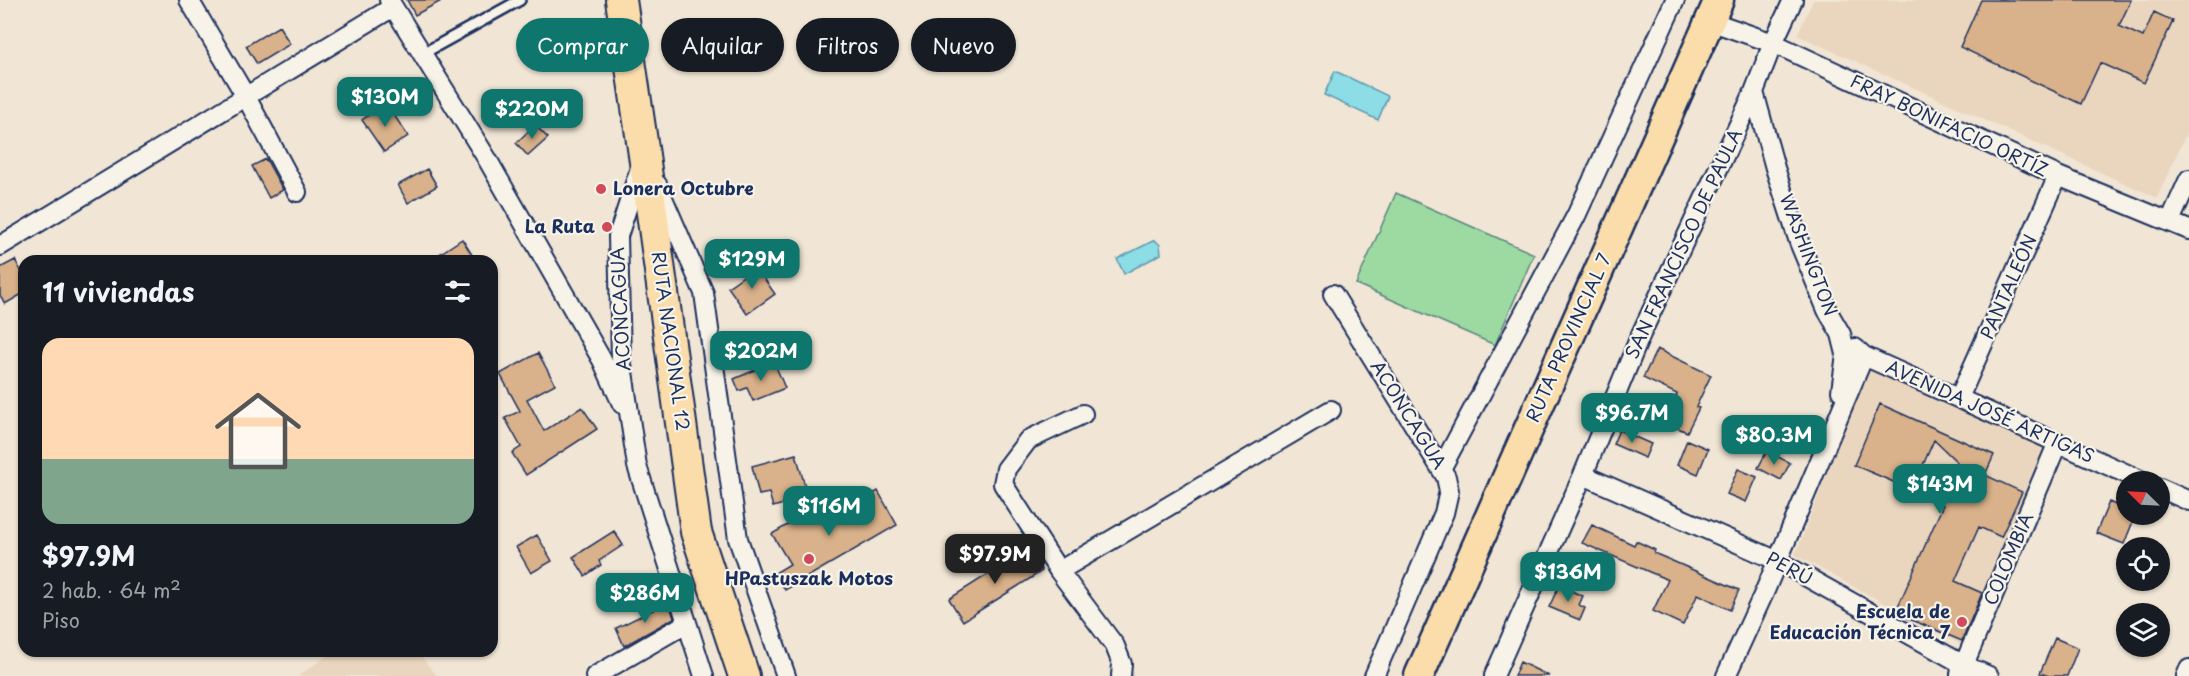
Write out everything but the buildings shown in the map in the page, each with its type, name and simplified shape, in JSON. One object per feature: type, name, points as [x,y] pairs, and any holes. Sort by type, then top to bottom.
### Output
[{"type":"highway","name":"RUTA NACIONAL 12","points":[[621,0],[696,532],[744,676]]},
{"type":"main road","name":"RUTA PROVINCIAL 7","points":[[1419,676],[1714,10]]},
{"type":"street","points":[[189,0],[245,95],[297,192]]},
{"type":"street","points":[[1441,469],[1576,216],[1675,0]]},
{"type":"street","name":"SAN FRANCISCO DE PAULA","points":[[1494,676],[1583,475],[1641,334],[1754,92],[1793,0]]},
{"type":"street","points":[[0,246],[391,4],[486,157],[597,350],[631,425]]},
{"type":"street","name":"FRAY BONIFACIO ORTÍZ","points":[[1714,10],[1773,43],[2058,176],[2189,230]]},
{"type":"street","name":"WASHINGTON","points":[[1754,92],[1799,242],[1827,310],[1841,334],[1846,354],[1836,419]]},
{"type":"street","points":[[644,155],[704,293],[738,538],[786,676]]},
{"type":"street","name":"ACONCAGUA","points":[[644,155],[618,236],[621,358],[637,466],[704,676]]},
{"type":"street","name":"PANTALEÓN","points":[[1959,398],[2058,176]]},
{"type":"street","points":[[2170,222],[2189,179]]},
{"type":"street","name":"ACONCAGUA","points":[[1333,294],[1446,477],[1449,491],[1444,513],[1374,676]]},
{"type":"street","name":"AVENIDA JOSÉ ARTIGAS","points":[[1841,334],[1864,356],[2121,471]]},
{"type":"street","points":[[1726,676],[1778,561],[1864,356]]},
{"type":"street","points":[[1059,571],[1331,410]]},
{"type":"street","points":[[1083,414],[1028,440],[1006,469],[1003,484],[1059,571],[1115,646],[1122,664],[1122,676]]},
{"type":"street","name":"COLOMBIA","points":[[1964,672],[2058,442]]},
{"type":"street","name":"PERÚ","points":[[1583,475],[1778,561],[1964,672],[1989,676]]},
{"type":"street","points":[[2170,492],[2189,501]]},
{"type":"street","points":[[595,676],[687,623]]},
{"type":"street","points":[[2186,676],[2189,669]]},
{"type":"lane","points":[[422,54],[520,0]]},
{"type":"shaded area","points":[[1813,0],[2189,0],[2189,128],[2157,198],[1797,35]]},
{"type":"shaded area","points":[[1868,369],[2047,448],[1967,648],[1795,555]]},
{"type":"shaded area","points":[[325,657],[422,657],[437,676],[298,676]]},
{"type":"green space","points":[[1396,193],[1534,254],[1495,345],[1356,284]]},
{"type":"water","points":[[1335,71],[1388,96],[1378,120],[1324,95]]},
{"type":"water","points":[[1155,240],[1160,245],[1161,254],[1124,274],[1117,259]]},
{"type":"place","name":"Lonera Octubre","points":[[601,189]]},
{"type":"place","name":"La Ruta","points":[[607,227]]},
{"type":"place","name":"HPastuszak Motos","points":[[809,559]]},
{"type":"place","name":"Escuela de Educación Técnica 7","points":[[1962,622]]}]
